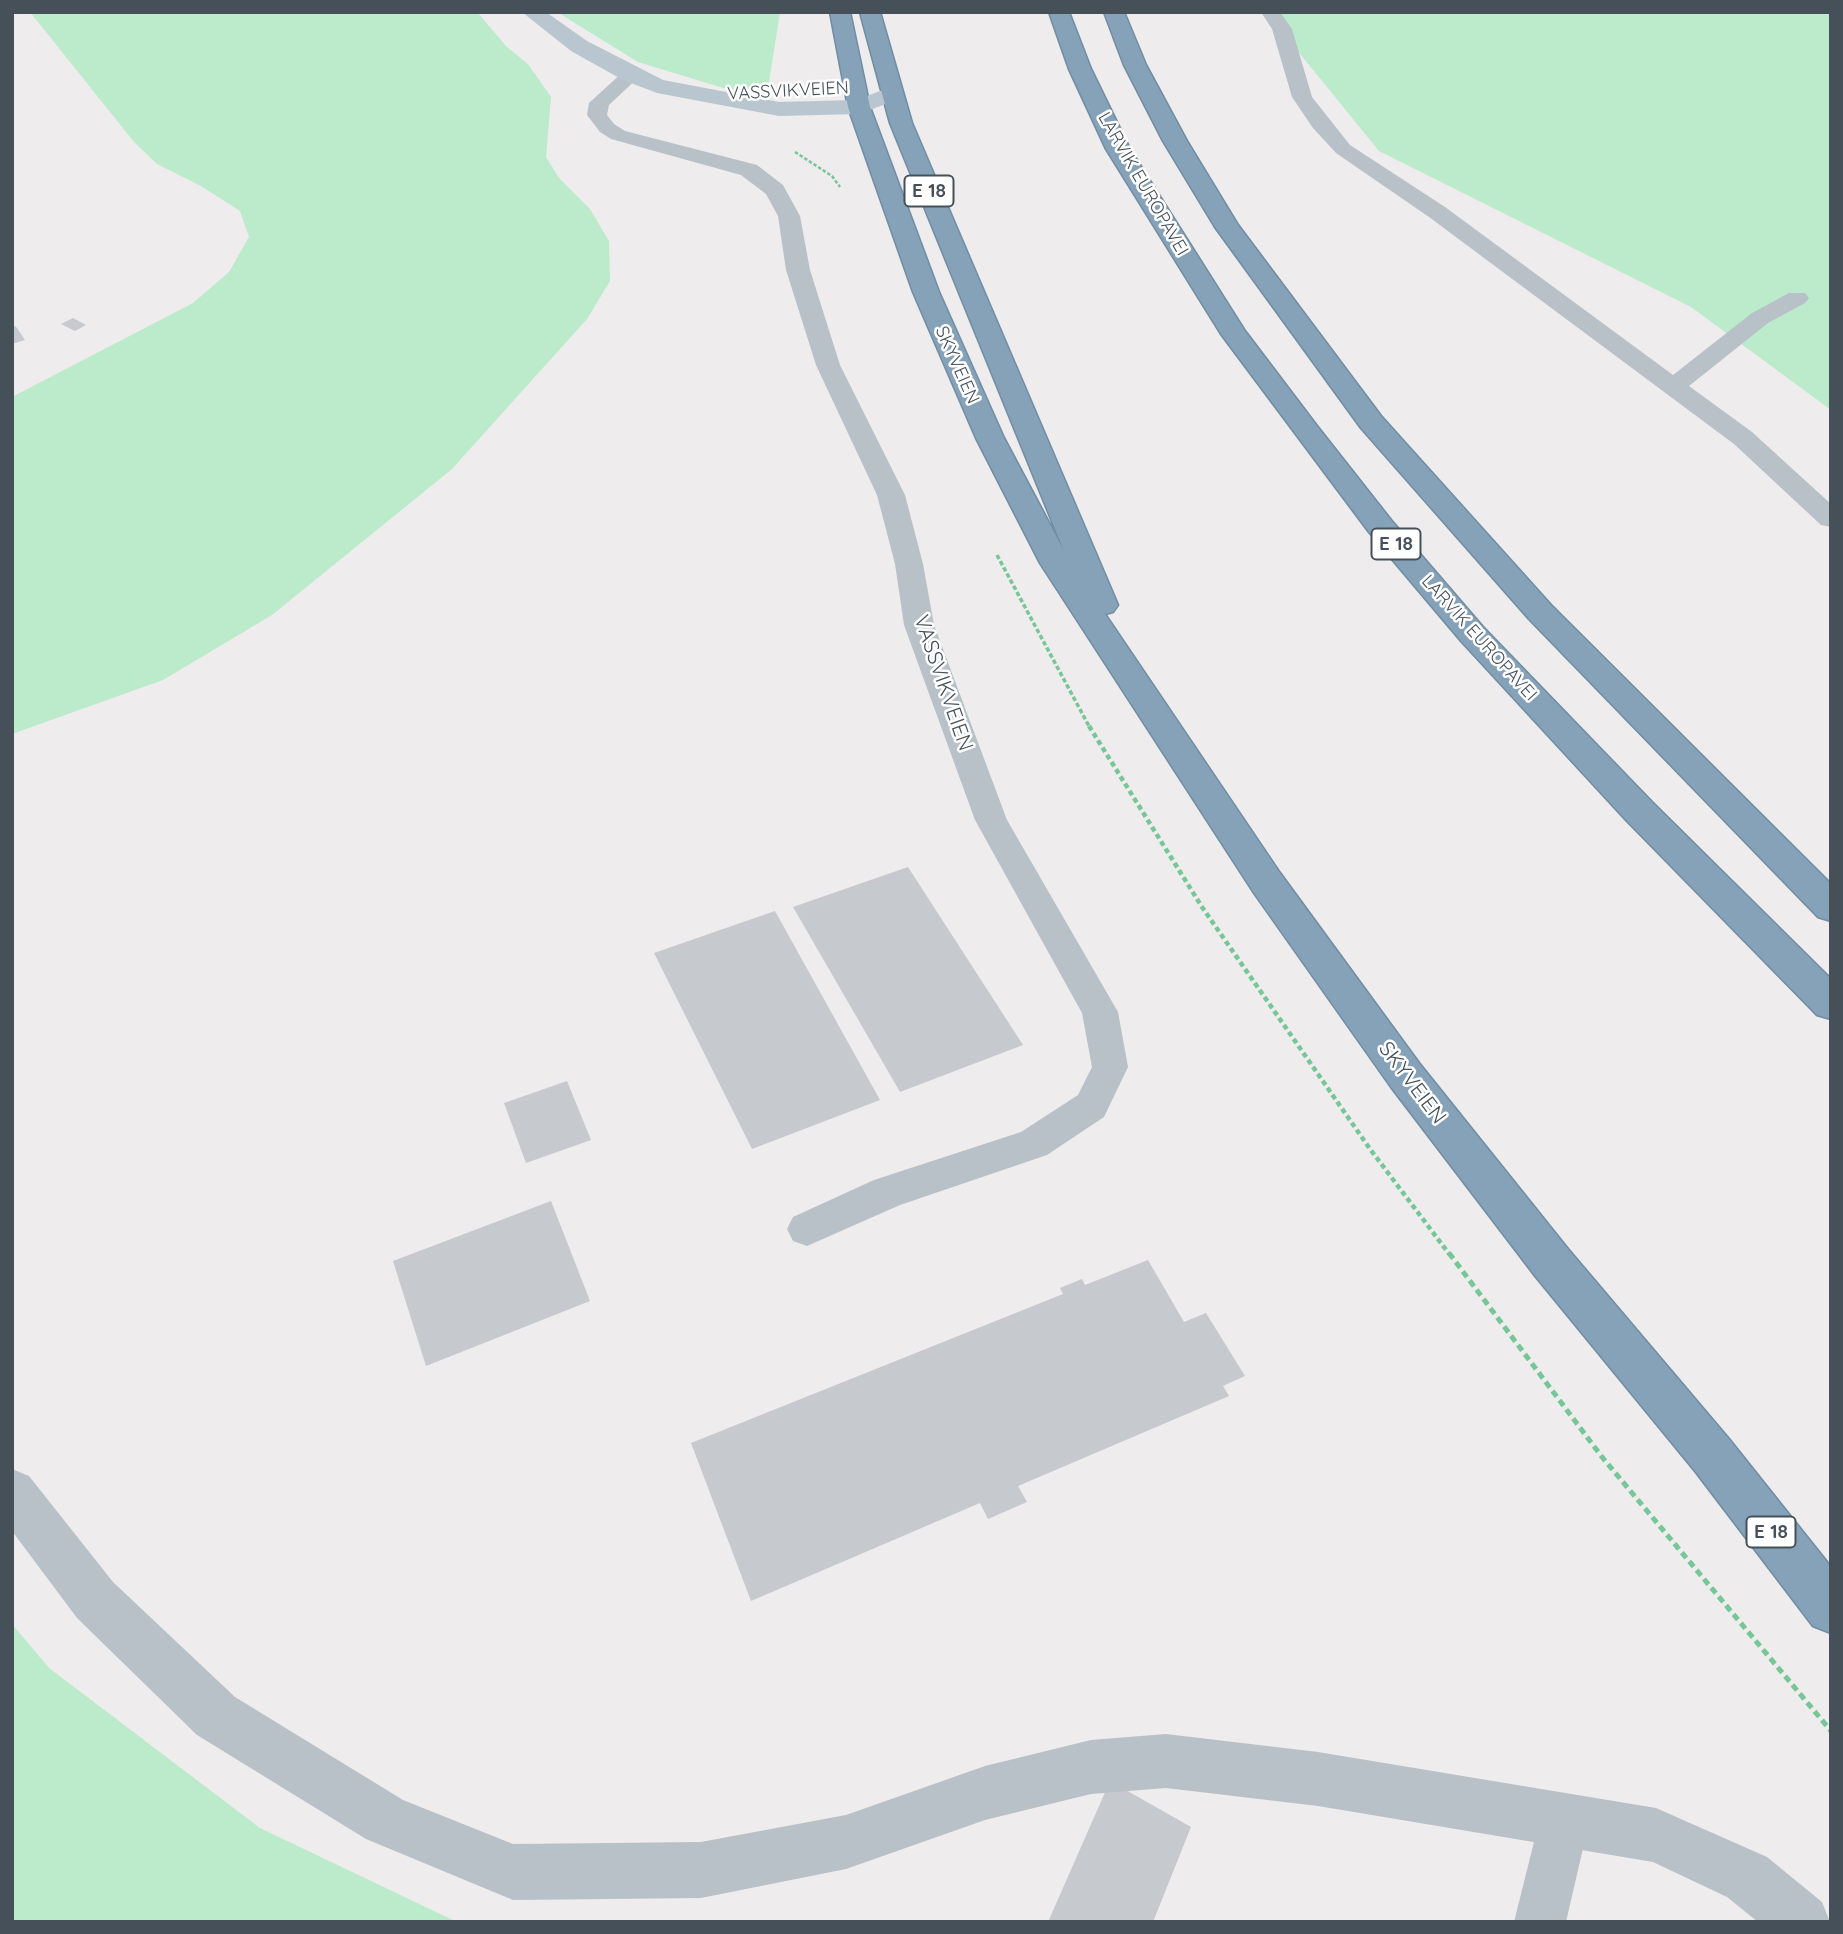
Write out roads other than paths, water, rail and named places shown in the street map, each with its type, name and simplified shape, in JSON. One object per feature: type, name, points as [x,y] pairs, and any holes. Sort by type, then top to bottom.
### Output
[{"type":"highway","name":"SKYVEIEN","points":[[840,12],[855,97],[926,292],[990,438],[1055,563],[1267,883],[1405,1075],[1552,1263],[1712,1455],[1831,1608]]},
{"type":"highway","name":"SKYVEIEN","points":[[870,12],[891,94],[1107,620],[1140,690]]},
{"type":"highway","name":"LARVIK EUROPAVEI","points":[[1059,12],[1080,68],[1118,149],[1234,334],[1380,526],[1472,634],[1639,811],[1831,1004]]},
{"type":"highway","points":[[1114,12],[1136,65],[1175,141],[1227,227],[1371,422],[1540,612],[1831,907]]},
{"type":"highway","name":"SKYVEIEN","points":[[1712,1455],[1831,1570]]},
{"type":"street","name":"VASSVIKVEIEN","points":[[532,12],[579,46],[648,83],[779,110],[855,97],[891,94]]},
{"type":"street","points":[[12,1492],[95,1600],[215,1716],[385,1820],[513,1872],[701,1870],[846,1842],[985,1793],[1091,1767],[1166,1760],[1318,1779],[1656,1835],[1747,1877],[1801,1922]]},
{"type":"lane","points":[[1270,12],[1282,29],[1302,97],[1320,124],[1343,149],[1437,212],[1743,438],[1831,519]]},
{"type":"lane","name":"VASSVIKVEIEN","points":[[631,75],[599,103],[597,115],[607,128],[618,135],[749,170],[775,190],[789,216],[798,270],[828,365],[891,495],[909,564],[919,625],[991,820],[1100,1012],[1110,1068],[1091,1107],[1034,1144],[888,1192],[807,1229]]},
{"type":"lane","points":[[1672,388],[1730,340],[1797,298]]},
{"type":"lane","points":[[1541,1922],[1565,1818]]}]
